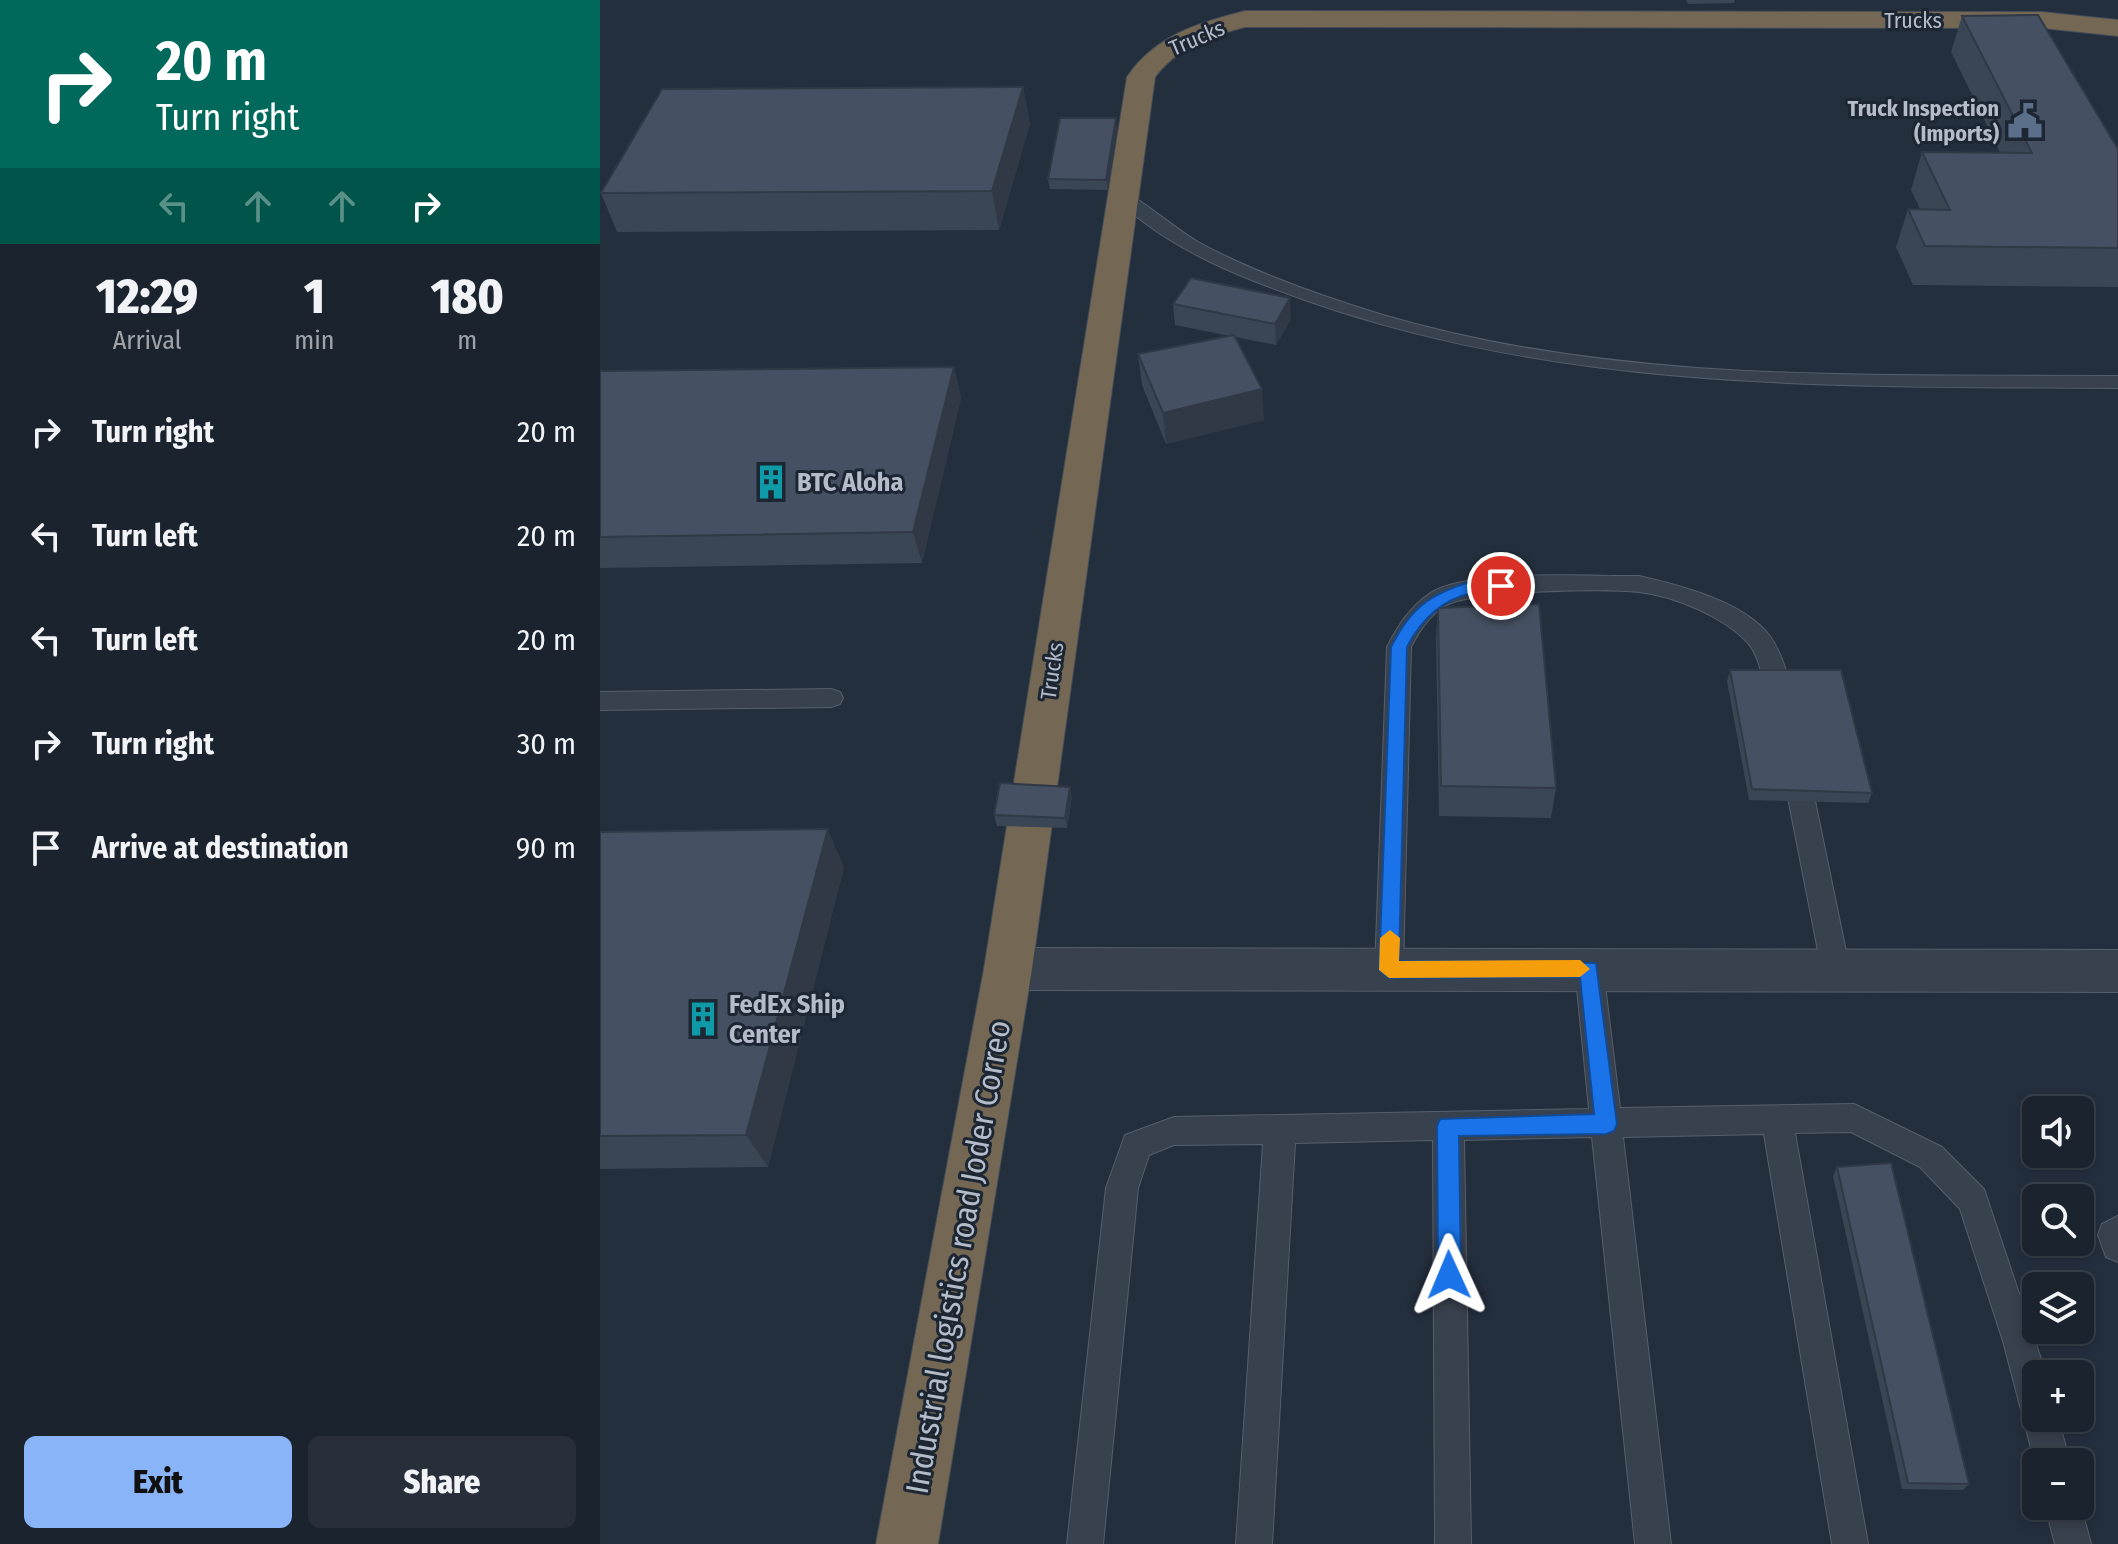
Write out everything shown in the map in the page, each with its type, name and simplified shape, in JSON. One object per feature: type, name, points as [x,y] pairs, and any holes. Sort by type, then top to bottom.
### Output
[{"type":"highway","name":"Trucks","points":[[1008,969],[1141,77],[1152,60],[1187,37],[1245,19],[2042,20],[2118,28]]},
{"type":"highway","name":"Industrial logistics road Joder Correo","points":[[907,1544],[1008,969]]},
{"type":"street","points":[[1008,969],[2118,971]]},
{"type":"lane","points":[[1123,196],[1149,222],[1195,248],[1314,299],[1452,341],[1520,355],[1609,367],[1737,377],[2118,382]]},
{"type":"lane","points":[[1389,970],[1399,647],[1411,624],[1439,598],[1473,587],[1639,584],[1680,594],[1723,613],[1759,639],[1777,681],[1836,971]]},
{"type":"lane","points":[[600,701],[831,698]]},
{"type":"lane","points":[[1589,969],[1653,1544]]},
{"type":"lane","points":[[1777,1118],[1850,1544]]},
{"type":"lane","points":[[1085,1544],[1122,1188],[1136,1145],[1174,1131],[1854,1118],[1931,1157],[1973,1200],[2025,1360]]},
{"type":"lane","points":[[1448,1126],[1453,1544]]},
{"type":"lane","points":[[1254,1544],[1280,1129]]},
{"type":"lane","points":[[2118,1232],[2114,1235],[2118,1246]]},
{"type":"lane","points":[[2067,1520],[2073,1544]]},
{"type":"building","name":"Truck Inspection (Imports)","points":[[2038,15],[2118,149],[2118,248],[1925,246],[1908,209],[1950,210],[1922,152],[2032,153],[1962,16]]},
{"type":"building","points":[[1023,87],[992,191],[601,193],[662,89]]},
{"type":"building","points":[[1060,118],[1116,118],[1106,180],[1048,179]]},
{"type":"building","points":[[1191,278],[1290,298],[1275,324],[1173,304]]},
{"type":"building","points":[[1234,335],[1262,389],[1163,413],[1138,354]]},
{"type":"building","name":"BTC Aloha","points":[[954,367],[913,532],[600,537],[600,371]]},
{"type":"building","points":[[1539,604],[1556,788],[1441,786],[1438,608]]},
{"type":"building","points":[[1730,670],[1841,670],[1872,793],[1752,789]]},
{"type":"building","points":[[1000,783],[1070,787],[1065,818],[994,815]]},
{"type":"building","name":"FedEx Ship Center","points":[[828,829],[746,1135],[600,1136],[600,832]]},
{"type":"building","points":[[1891,1163],[1969,1484],[1908,1483],[1837,1167]]},
{"type":"slow traffic","points":[[1390,938],[1389,970],[1580,969]]},
{"type":"place","name":"Truck Inspection (Imports)","points":[[2025,121]]},
{"type":"place","name":"BTC Aloha","points":[[771,482]]},
{"type":"place","name":"FedEx Ship Center","points":[[703,1019]]},
{"type":"route","points":[[1449,1275],[1448,1126],[1606,1124],[1589,969],[1389,970],[1399,647],[1411,624],[1439,598],[1473,587],[1501,586]]}]
